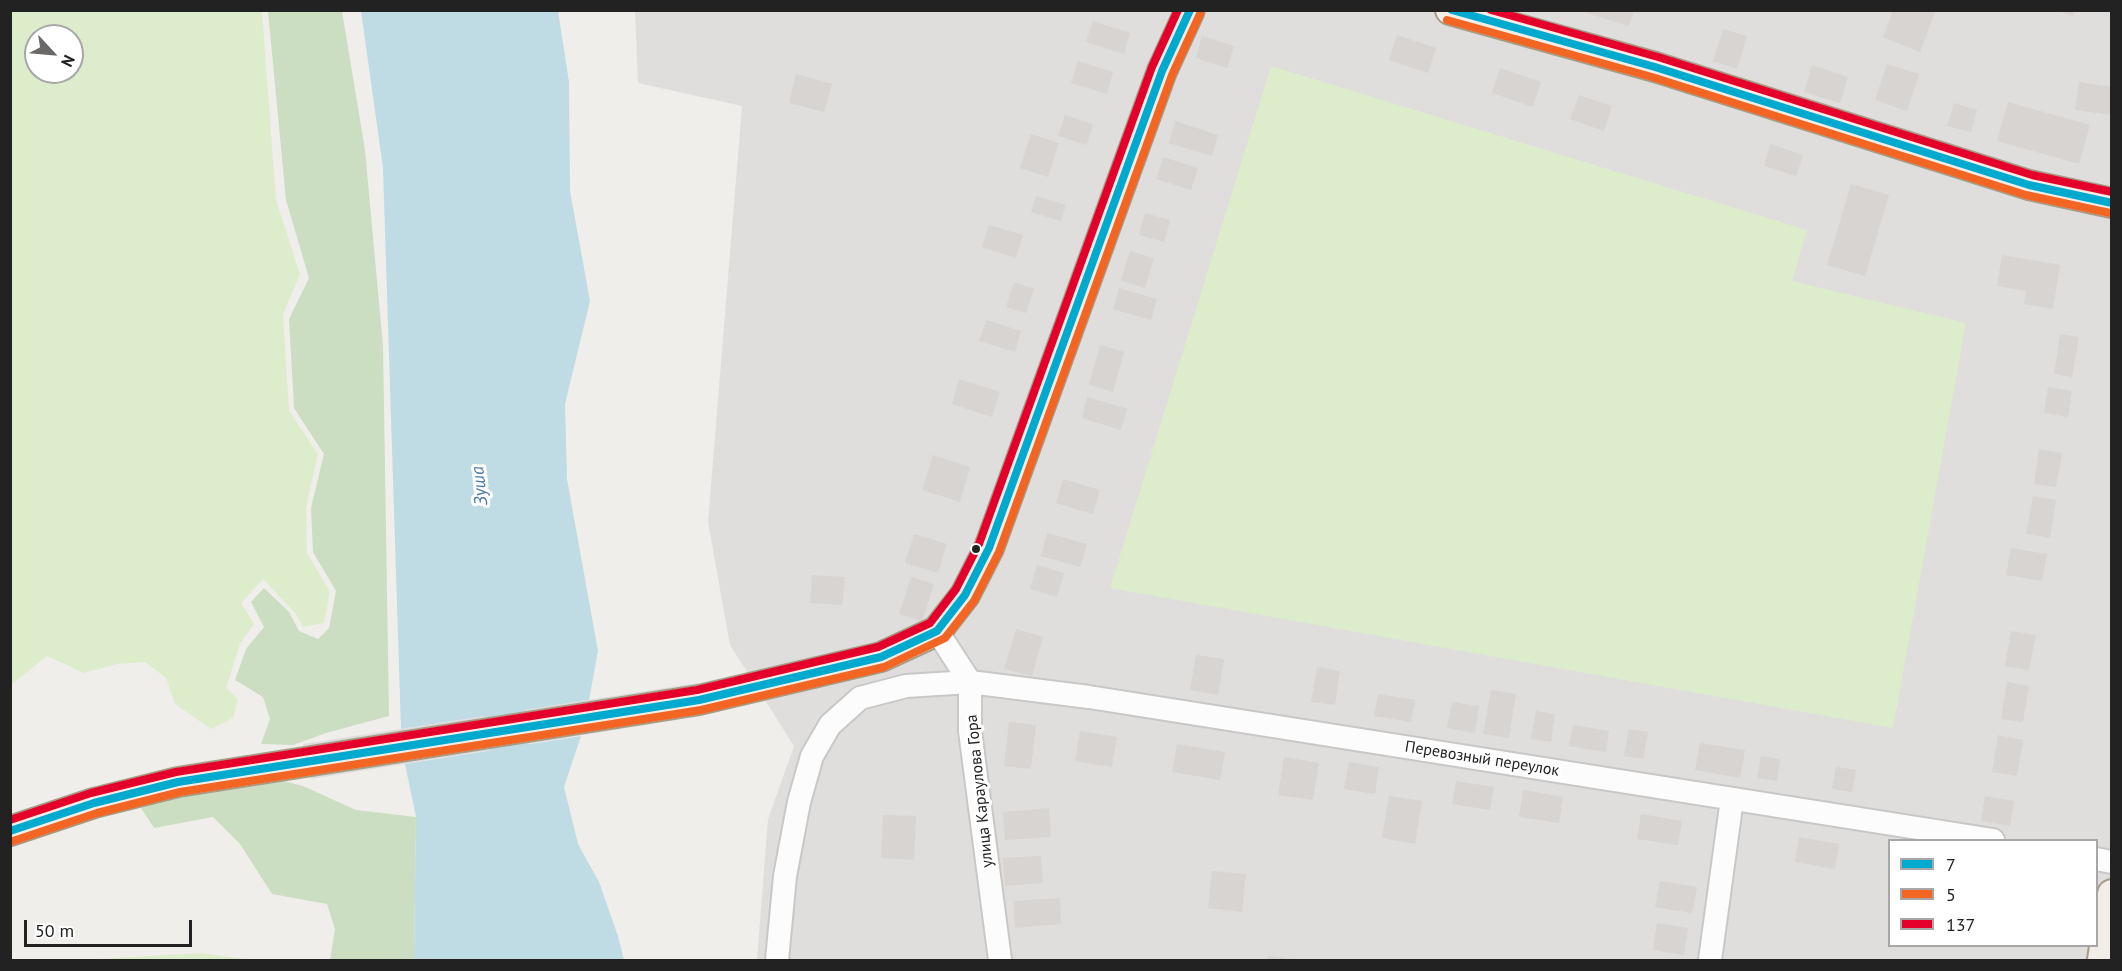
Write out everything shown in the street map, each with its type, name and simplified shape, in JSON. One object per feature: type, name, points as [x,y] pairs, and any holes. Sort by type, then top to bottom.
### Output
[{"type":"main road","points":[[10,831],[94,803],[178,782],[699,700],[881,657],[937,631],[965,595],[989,548],[1162,71],[1190,10]]},
{"type":"main road","points":[[1450,10],[1655,67],[2029,185],[2112,203]]},
{"type":"main road","points":[[2102,960],[2112,894]]},
{"type":"street","points":[[937,631],[970,682]]},
{"type":"street","name":"Перевозный переулок","points":[[777,960],[785,876],[799,802],[812,756],[830,725],[860,698],[906,686],[970,682],[1089,697],[1987,839]]},
{"type":"street","name":"улица Караулова Гора","points":[[970,682],[970,730],[1000,960]]},
{"type":"street","points":[[1710,960],[1732,799]]},
{"type":"shaded area","points":[[635,11],[2111,11],[2111,960],[757,960],[768,819],[794,746],[730,645],[708,522],[742,106],[638,83]]},
{"type":"green space","points":[[11,10],[262,11],[276,200],[300,274],[283,315],[289,411],[318,454],[306,508],[307,553],[330,592],[324,623],[303,627],[295,613],[263,579],[241,603],[254,624],[240,644],[226,688],[238,699],[233,718],[211,729],[175,704],[166,678],[145,662],[117,664],[84,673],[47,656],[11,685]]},
{"type":"green space","points":[[268,11],[342,11],[365,150],[383,346],[389,716],[326,733],[293,745],[261,744],[270,719],[263,697],[235,680],[246,649],[264,627],[251,602],[264,588],[289,612],[299,631],[318,639],[329,628],[336,591],[313,552],[311,508],[324,454],[294,408],[289,319],[309,278],[286,200]]},
{"type":"green space","points":[[1271,66],[1807,230],[1792,281],[1966,323],[1893,728],[1110,588]]},
{"type":"green space","points":[[280,780],[303,786],[356,810],[416,817],[414,960],[330,960],[335,929],[327,904],[272,894],[240,844],[213,817],[154,828],[141,808],[190,788]]},
{"type":"green space","points":[[200,953],[252,960],[83,960]]},
{"type":"water","points":[[361,11],[558,11],[569,82],[570,191],[590,301],[565,404],[567,479],[598,651],[589,700],[401,729],[383,168]]},
{"type":"water","points":[[581,736],[564,787],[578,844],[599,882],[624,960],[414,960],[416,817],[405,764]]},
{"type":"pier","points":[[698,683],[701,716],[311,779],[303,744]]},
{"type":"building","points":[[1588,10],[1634,10],[1629,26],[1587,13]]},
{"type":"building","points":[[1893,10],[1936,10],[1920,52],[1883,37]]},
{"type":"building","points":[[2055,10],[2075,10],[2073,16]]},
{"type":"building","points":[[1093,21],[1130,33],[1124,54],[1086,42]]},
{"type":"building","points":[[1723,29],[1747,36],[1737,69],[1713,61]]},
{"type":"building","points":[[1397,35],[1436,48],[1428,73],[1389,60]]},
{"type":"building","points":[[1202,36],[1234,46],[1227,68],[1196,58]]},
{"type":"building","points":[[1078,61],[1113,72],[1107,94],[1071,83]]},
{"type":"building","points":[[1887,64],[1919,74],[1907,111],[1875,100]]},
{"type":"building","points":[[1812,65],[1848,77],[1840,103],[1804,92]]},
{"type":"building","points":[[1500,68],[1541,82],[1533,107],[1492,93]]},
{"type":"building","points":[[796,74],[832,84],[824,112],[789,103]]},
{"type":"building","points":[[2079,82],[2112,87],[2112,115],[2075,110]]},
{"type":"building","points":[[1579,95],[1612,106],[1604,131],[1570,119]]},
{"type":"building","points":[[2008,102],[2090,125],[2079,164],[1997,141]]},
{"type":"building","points":[[1954,103],[1977,110],[1971,132],[1947,126]]},
{"type":"building","points":[[1065,115],[1093,124],[1087,145],[1058,136]]},
{"type":"building","points":[[1175,121],[1218,135],[1212,156],[1169,143]]},
{"type":"building","points":[[1031,134],[1059,143],[1048,177],[1020,168]]},
{"type":"building","points":[[1770,144],[1803,155],[1796,176],[1764,166]]},
{"type":"building","points":[[1163,157],[1198,168],[1191,190],[1156,179]]},
{"type":"building","points":[[1851,184],[1889,195],[1865,276],[1827,265]]},
{"type":"building","points":[[1036,196],[1066,205],[1061,221],[1031,212]]},
{"type":"building","points":[[1145,213],[1170,220],[1164,242],[1139,235]]},
{"type":"building","points":[[989,225],[1023,235],[1016,258],[982,247]]},
{"type":"building","points":[[1130,251],[1154,258],[1145,288],[1121,281]]},
{"type":"building","points":[[2002,255],[2060,265],[2053,309],[2024,304],[2026,291],[1997,286]]},
{"type":"building","points":[[1014,282],[1034,289],[1026,313],[1006,307]]},
{"type":"building","points":[[1119,288],[1157,299],[1151,320],[1113,309]]},
{"type":"building","points":[[986,320],[1021,331],[1015,352],[979,341]]},
{"type":"building","points":[[2060,334],[2079,337],[2072,377],[2054,374]]},
{"type":"building","points":[[1100,345],[1124,352],[1113,392],[1089,385]]},
{"type":"building","points":[[959,379],[1000,392],[992,417],[952,404]]},
{"type":"building","points":[[2048,387],[2072,391],[2068,417],[2044,413]]},
{"type":"building","points":[[1087,397],[1127,409],[1121,430],[1082,418]]},
{"type":"building","points":[[2039,449],[2062,453],[2056,487],[2034,484]]},
{"type":"building","points":[[933,455],[970,467],[960,502],[922,490]]},
{"type":"building","points":[[1063,479],[1100,490],[1093,514],[1056,503]]},
{"type":"building","points":[[2033,496],[2056,500],[2050,538],[2026,534]]},
{"type":"building","points":[[1047,533],[1087,544],[1080,567],[1041,556]]},
{"type":"building","points":[[914,534],[947,544],[938,573],[905,563]]},
{"type":"building","points":[[2011,548],[2047,554],[2042,581],[2006,575]]},
{"type":"building","points":[[1037,565],[1064,573],[1057,597],[1030,589]]},
{"type":"building","points":[[812,575],[845,577],[842,605],[810,603]]},
{"type":"building","points":[[911,577],[934,584],[922,621],[899,614]]},
{"type":"building","points":[[1016,629],[1043,637],[1032,676],[1004,669]]},
{"type":"building","points":[[2011,631],[2036,635],[2029,670],[2005,666]]},
{"type":"building","points":[[1196,655],[1224,659],[1218,695],[1190,690]]},
{"type":"building","points":[[1317,667],[1340,671],[1335,705],[1311,702]]},
{"type":"building","points":[[2007,682],[2029,686],[2023,722],[2001,719]]},
{"type":"building","points":[[1491,690],[1516,694],[1509,738],[1483,734]]},
{"type":"building","points":[[1378,694],[1415,700],[1411,722],[1374,716]]},
{"type":"building","points":[[1452,702],[1479,706],[1475,733],[1447,728]]},
{"type":"building","points":[[1536,711],[1555,714],[1551,742],[1531,739]]},
{"type":"building","points":[[1009,722],[1036,725],[1031,769],[1004,766]]},
{"type":"building","points":[[1573,725],[1609,731],[1606,752],[1569,746]]},
{"type":"building","points":[[1629,729],[1648,732],[1643,759],[1624,756]]},
{"type":"building","points":[[1080,731],[1117,737],[1112,767],[1075,761]]},
{"type":"building","points":[[1998,735],[2023,740],[2017,776],[1992,772]]},
{"type":"building","points":[[1700,743],[1745,750],[1740,778],[1695,770]]},
{"type":"building","points":[[1177,744],[1225,752],[1220,780],[1172,772]]},
{"type":"building","points":[[1761,756],[1780,759],[1777,781],[1757,778]]},
{"type":"building","points":[[1284,757],[1319,763],[1313,800],[1278,795]]},
{"type":"building","points":[[1349,762],[1379,767],[1375,794],[1344,789]]},
{"type":"building","points":[[1836,767],[1856,770],[1852,792],[1832,789]]},
{"type":"building","points":[[1456,781],[1494,787],[1490,810],[1452,804]]},
{"type":"building","points":[[1523,790],[1563,797],[1559,823],[1519,817]]},
{"type":"building","points":[[1389,796],[1422,801],[1415,844],[1382,838]]},
{"type":"building","points":[[1985,796],[2014,801],[2010,826],[1981,821]]},
{"type":"building","points":[[1049,808],[1051,837],[1005,840],[1003,812]]},
{"type":"building","points":[[1641,814],[1682,821],[1678,845],[1637,839]]},
{"type":"building","points":[[883,815],[916,816],[914,860],[881,858]]},
{"type":"building","points":[[1799,837],[1839,844],[1835,869],[1795,862]]},
{"type":"building","points":[[1041,856],[1043,883],[1005,886],[1003,858]]},
{"type":"building","points":[[1212,871],[1246,874],[1242,912],[1208,908]]},
{"type":"building","points":[[1660,881],[1697,887],[1692,913],[1655,907]]},
{"type":"building","points":[[1060,898],[1061,924],[1015,928],[1014,901]]},
{"type":"building","points":[[1657,923],[1688,928],[1684,955],[1653,950]]},
{"type":"building","points":[[1268,956],[1290,959],[1290,960],[1267,960]]},
{"type":"waterway","name":"Зуша","points":[[499,657],[515,802]]},
{"type":"transit line","name":"137","points":[[10,820],[91,793],[176,772],[697,690],[878,647],[930,623],[956,589],[979,544],[1152,67],[1178,10]]},
{"type":"transit line","name":"7","points":[[10,831],[94,803],[178,782],[699,700],[881,657],[937,631],[965,595],[989,548],[1162,71],[1190,10]]},
{"type":"transit line","name":"7","points":[[1452,10],[1655,67],[2029,185],[2112,203]]},
{"type":"transit line","name":"137","points":[[1491,10],[1658,57],[2032,175],[2112,192]]},
{"type":"transit line","name":"5","points":[[13,841],[97,813],[180,792],[701,710],[884,667],[945,638],[974,601],[999,552],[1172,75],[1200,14]]},
{"type":"transit line","name":"5","points":[[1447,20],[1652,77],[2026,195],[2110,213]]}]
